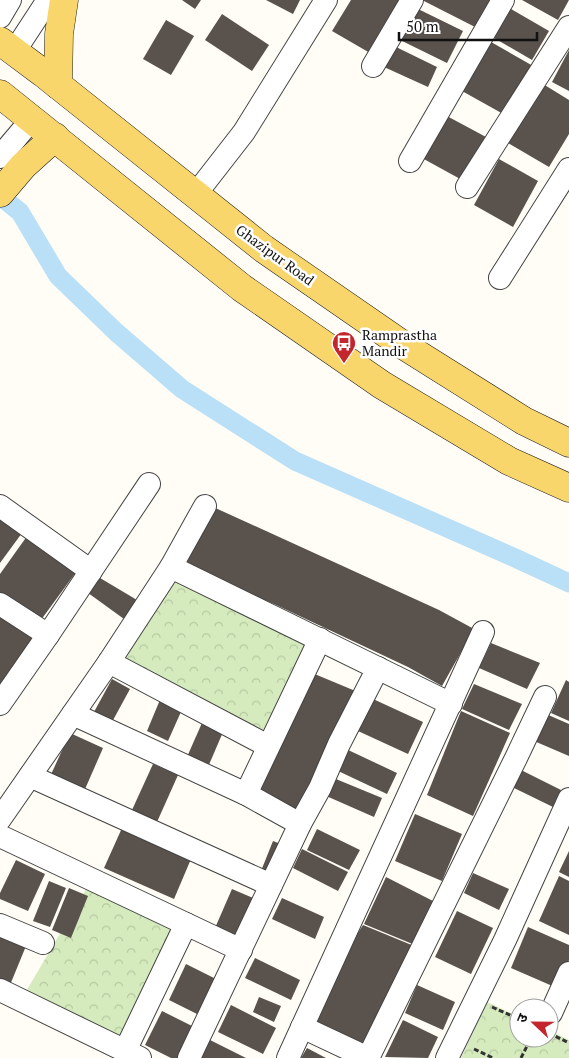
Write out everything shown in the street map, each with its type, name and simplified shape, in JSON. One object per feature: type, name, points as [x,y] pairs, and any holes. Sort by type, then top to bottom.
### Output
[{"type":"main road","points":[[58,85],[59,34],[64,0]]},
{"type":"main road","name":"Ghazipur Road","points":[[7,46],[264,250],[403,345],[524,420],[569,443]]},
{"type":"main road","points":[[3,102],[32,119],[242,288],[382,385],[509,461],[569,488]]},
{"type":"main road","points":[[0,193],[9,158],[61,142],[97,116]]},
{"type":"street","points":[[0,17],[10,0]]},
{"type":"street","points":[[7,46],[48,0]]},
{"type":"street","points":[[195,195],[244,132],[326,0]]},
{"type":"street","points":[[373,66],[412,0]]},
{"type":"street","points":[[410,161],[503,0]]},
{"type":"street","points":[[466,187],[569,27]]},
{"type":"street","points":[[9,158],[32,119]]},
{"type":"street","points":[[500,278],[569,169]]},
{"type":"street","points":[[0,704],[48,636],[149,484]]},
{"type":"street","points":[[0,506],[91,572]]},
{"type":"street","points":[[0,819],[109,662],[171,567],[205,506]]},
{"type":"street","points":[[171,567],[450,704]]},
{"type":"street","points":[[0,604],[48,636]]},
{"type":"street","points":[[288,1058],[484,632]]},
{"type":"street","points":[[246,794],[320,639]]},
{"type":"street","points":[[109,662],[268,746]]},
{"type":"street","points":[[189,1058],[300,824],[320,788],[339,744],[378,668]]},
{"type":"street","points":[[302,1027],[368,1058],[545,697]]},
{"type":"street","points":[[73,714],[246,794],[300,824]]},
{"type":"street","points":[[30,776],[272,886]]},
{"type":"street","points":[[448,1058],[505,940],[569,799]]},
{"type":"street","points":[[0,836],[241,950]]},
{"type":"street","points":[[0,990],[133,1055],[186,924]]},
{"type":"street","points":[[0,925],[43,943]]},
{"type":"street","points":[[559,999],[569,973]]},
{"type":"path","points":[[559,1032],[569,1042]]},
{"type":"path","points":[[468,1047],[492,1058]]},
{"type":"green space","points":[[171,567],[320,639],[268,746],[109,662]]},
{"type":"green space","points":[[92,879],[186,924],[125,1051],[21,1000]]},
{"type":"green space","points":[[487,1002],[509,1012],[509,1048],[559,1048],[559,1035],[569,1040],[569,1058],[461,1058]]},
{"type":"building","points":[[182,0],[201,0],[195,9]]},
{"type":"building","points":[[266,0],[300,0],[293,14]]},
{"type":"building","points":[[351,0],[402,0],[370,53],[332,31]]},
{"type":"building","points":[[422,0],[493,0],[479,29]]},
{"type":"building","points":[[522,0],[569,0],[558,20]]},
{"type":"building","points":[[414,7],[463,31],[447,63],[398,39]]},
{"type":"building","points":[[511,9],[549,31],[532,60],[494,38]]},
{"type":"building","points":[[222,14],[269,45],[252,71],[205,40]]},
{"type":"building","points":[[166,20],[194,36],[171,75],[143,59]]},
{"type":"building","points":[[491,42],[533,66],[505,115],[462,91]]},
{"type":"building","points":[[394,46],[437,67],[428,87],[384,67]]},
{"type":"building","points":[[569,50],[569,91],[552,82]]},
{"type":"building","points":[[543,84],[569,100],[569,134],[549,167],[508,143]]},
{"type":"building","points":[[445,115],[486,137],[462,180],[422,158]]},
{"type":"building","points":[[499,159],[538,181],[513,227],[474,205]]},
{"type":"building","points":[[211,506],[439,610],[474,629],[442,686],[408,667],[274,604],[180,566]]},
{"type":"building","points":[[0,517],[22,533],[0,563]]},
{"type":"building","points":[[30,532],[79,568],[38,624],[0,597],[0,574]]},
{"type":"building","points":[[95,575],[137,600],[124,619],[84,590]]},
{"type":"building","points":[[0,614],[37,636],[0,691]]},
{"type":"building","points":[[491,643],[540,663],[527,689],[479,668]]},
{"type":"building","points":[[305,670],[365,695],[300,824],[246,794]]},
{"type":"building","points":[[112,679],[130,689],[112,722],[94,712]]},
{"type":"building","points":[[566,680],[569,682],[569,721],[551,713]]},
{"type":"building","points":[[474,684],[522,704],[509,730],[462,709]]},
{"type":"building","points":[[162,695],[184,705],[168,741],[147,731]]},
{"type":"building","points":[[373,699],[423,722],[408,754],[358,731]]},
{"type":"building","points":[[461,711],[510,733],[473,816],[427,795]]},
{"type":"building","points":[[546,714],[569,724],[569,756],[534,741]]},
{"type":"building","points":[[205,716],[226,725],[208,767],[187,757]]},
{"type":"building","points":[[70,733],[103,748],[82,796],[48,781]]},
{"type":"building","points":[[346,749],[397,773],[387,794],[336,770]]},
{"type":"building","points":[[153,764],[178,775],[157,822],[132,810]]},
{"type":"building","points":[[521,770],[561,790],[553,807],[512,787]]},
{"type":"building","points":[[331,777],[382,798],[374,817],[324,795]]},
{"type":"building","points":[[415,814],[462,834],[442,881],[395,861]]},
{"type":"building","points":[[122,828],[191,859],[174,899],[104,868]]},
{"type":"building","points":[[317,829],[360,850],[349,870],[307,850]]},
{"type":"building","points":[[273,841],[286,846],[275,876],[261,871]]},
{"type":"building","points":[[302,849],[348,872],[338,891],[293,868]]},
{"type":"building","points":[[569,851],[569,877],[559,872]]},
{"type":"building","points":[[16,860],[45,874],[28,911],[0,899],[0,893]]},
{"type":"building","points":[[473,873],[509,889],[499,910],[464,893]]},
{"type":"building","points":[[559,876],[569,881],[569,935],[539,921]]},
{"type":"building","points":[[386,877],[433,901],[415,945],[364,924]]},
{"type":"building","points":[[49,881],[66,888],[50,927],[33,921]]},
{"type":"building","points":[[69,888],[88,896],[71,938],[52,930]]},
{"type":"building","points":[[232,889],[260,901],[243,940],[215,928]]},
{"type":"building","points":[[282,898],[324,917],[315,939],[272,919]]},
{"type":"building","points":[[457,911],[493,928],[471,974],[435,957]]},
{"type":"building","points":[[363,925],[414,946],[359,1050],[313,1028],[350,945]]},
{"type":"building","points":[[528,927],[569,945],[569,960],[557,988],[511,968]]},
{"type":"building","points":[[1,935],[26,946],[10,985],[0,981]]},
{"type":"building","points":[[255,958],[300,980],[291,1000],[245,978]]},
{"type":"building","points":[[186,964],[224,983],[207,1019],[169,1000]]},
{"type":"building","points":[[417,985],[455,1002],[443,1030],[405,1013]]},
{"type":"building","points":[[259,997],[281,1006],[274,1022],[253,1012]]},
{"type":"building","points":[[231,1005],[276,1028],[263,1054],[218,1032]]},
{"type":"building","points":[[162,1011],[200,1030],[187,1058],[171,1058],[145,1045]]},
{"type":"building","points":[[403,1020],[438,1037],[428,1058],[385,1057]]},
{"type":"building","points":[[210,1040],[246,1058],[201,1058]]},
{"type":"building","points":[[307,1048],[326,1058],[301,1058]]},
{"type":"waterway","points":[[0,196],[20,212],[58,276],[116,332],[182,389],[295,461],[569,583]]},
{"type":"place","name":"Ramprastha Mandir","points":[[344,364]]}]
